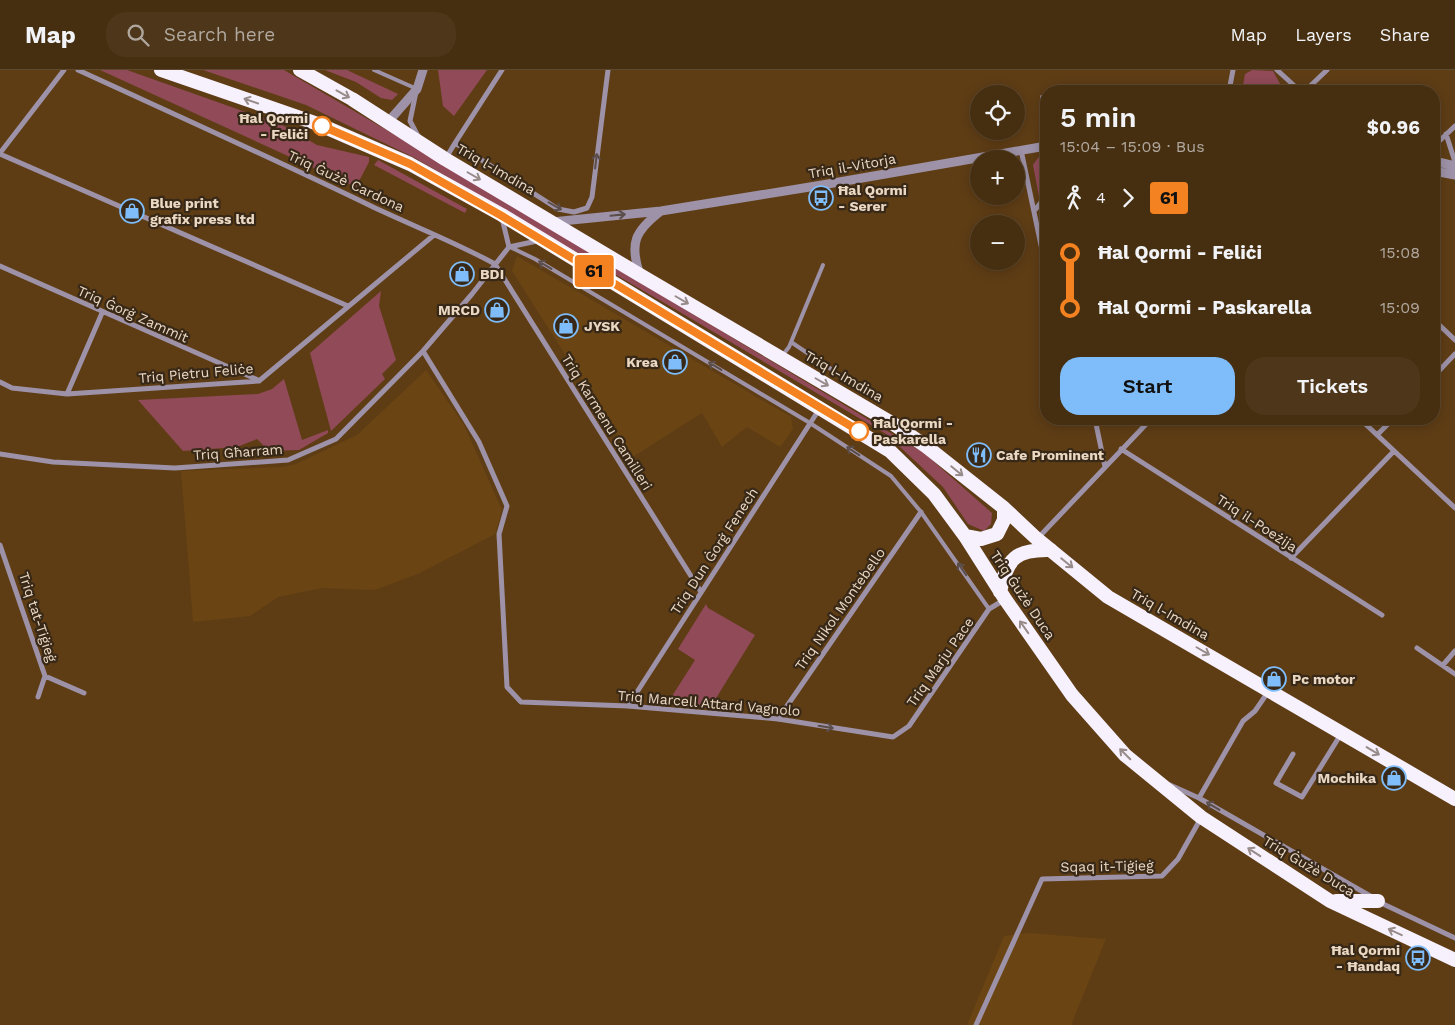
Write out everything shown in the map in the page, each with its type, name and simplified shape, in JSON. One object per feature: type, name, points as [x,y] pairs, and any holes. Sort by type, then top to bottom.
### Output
[{"type":"highway","name":"Triq l-Imdina","points":[[300,70],[388,122],[445,159],[911,436],[1004,508],[1037,539],[1108,597],[1455,799]]},
{"type":"highway","points":[[165,71],[318,124],[374,148],[410,164],[502,216],[890,451],[934,494],[965,536],[981,539],[997,534],[1004,520],[1004,508]]},
{"type":"highway","name":"Triq Ġużè Duca","points":[[965,536],[1002,596],[1072,695],[1126,755],[1156,782],[1201,818],[1330,901],[1455,960]]},
{"type":"highway","points":[[1002,596],[1004,575],[1019,554],[1032,549],[1051,550]]},
{"type":"highway","points":[[1330,901],[1378,901]]},
{"type":"street","points":[[64,70],[0,154],[348,306]]},
{"type":"street","name":"Triq Ġużè Cardona","points":[[78,70],[351,194],[434,235],[461,245],[495,264]]},
{"type":"street","points":[[420,142],[410,120],[423,70]]},
{"type":"street","points":[[445,159],[502,70]]},
{"type":"street","points":[[455,144],[558,209],[574,212],[587,208],[592,198],[608,70]]},
{"type":"street","points":[[1230,85],[1232,70]]},
{"type":"street","points":[[1277,70],[1293,85]]},
{"type":"street","points":[[1311,85],[1327,70]]},
{"type":"street","points":[[388,122],[417,89]]},
{"type":"street","points":[[1440,140],[1455,126]]},
{"type":"street","points":[[1440,162],[1455,164],[1446,134]]},
{"type":"street","name":"Triq il-Vitorja","points":[[1021,150],[1040,147]]},
{"type":"street","name":"Triq il-Vitorja","points":[[552,222],[661,211],[822,186],[970,159]]},
{"type":"street","points":[[1025,167],[1040,237]]},
{"type":"street","points":[[1440,172],[1455,175]]},
{"type":"street","points":[[1035,210],[1040,204]]},
{"type":"street","points":[[640,275],[634,245],[636,237],[641,228],[661,211]]},
{"type":"street","points":[[502,216],[509,247],[542,240]]},
{"type":"street","name":"Triq Pietru Feliċe","points":[[0,382],[12,388],[66,394],[259,381],[434,235]]},
{"type":"street","name":"Triq Għarram","points":[[0,454],[53,462],[175,468],[288,460],[336,439],[423,351],[509,247]]},
{"type":"street","name":"Triq Karmenu Camilleri","points":[[495,264],[701,592]]},
{"type":"street","name":"Triq Ġorġ Zammit","points":[[0,266],[259,381]]},
{"type":"street","points":[[66,394],[102,312]]},
{"type":"street","points":[[1440,326],[1455,340]]},
{"type":"street","name":"Triq Marcell Attard Vagnolo","points":[[423,351],[479,442],[507,506],[499,534],[507,687],[521,702],[628,706],[778,719],[893,737]]},
{"type":"street","points":[[1440,370],[1455,354]]},
{"type":"street","name":"Triq Dun Ġorġ Fenech","points":[[628,706],[820,408]]},
{"type":"street","points":[[1096,425],[1104,467]]},
{"type":"street","points":[[1037,539],[1145,425]]},
{"type":"street","points":[[1366,425],[1455,508]]},
{"type":"street","points":[[1377,435],[1387,425]]},
{"type":"street","name":"Triq il-Poeżija","points":[[1121,449],[1382,615]]},
{"type":"street","points":[[1291,558],[1394,451]]},
{"type":"street","name":"Triq Nikol Montebello","points":[[778,719],[921,512]]},
{"type":"street","name":"Triq tat-Tiġieġ","points":[[0,545],[45,676],[38,697]]},
{"type":"street","name":"Triq Marju Pace","points":[[893,737],[909,726],[989,610],[1002,596]]},
{"type":"street","points":[[1417,648],[1455,674]]},
{"type":"street","points":[[1443,664],[1455,651]]},
{"type":"street","points":[[45,676],[84,693]]},
{"type":"street","points":[[1199,798],[1243,721],[1255,711],[1269,689]]},
{"type":"street","points":[[1293,754],[1276,783],[1302,797],[1342,732]]},
{"type":"street","name":"Triq Ġużè Duca","points":[[1156,782],[1178,787],[1378,901],[1455,938]]},
{"type":"street","name":"Sqaq it-Tiġieġ","points":[[976,1025],[1042,879],[1162,876],[1178,859],[1201,818]]},
{"type":"lane","points":[[374,70],[417,89]]},
{"type":"lane","points":[[509,247],[536,259],[810,423],[892,476],[921,512],[989,610]]},
{"type":"lane","points":[[781,358],[791,342],[823,265]]},
{"type":"lane","points":[[791,342],[830,369]]},
{"type":"shaded area","points":[[100,70],[127,70],[282,125],[317,145],[369,157],[369,162],[356,187]]},
{"type":"shaded area","points":[[203,70],[284,70],[419,149],[924,453],[992,513],[991,524],[984,531],[968,524],[943,487],[886,434],[413,157],[306,105]]},
{"type":"shaded area","points":[[325,70],[347,70],[398,94],[392,100],[381,98],[356,82]]},
{"type":"shaded area","points":[[438,70],[487,70],[454,116],[443,106]]},
{"type":"shaded area","points":[[1252,70],[1273,71],[1281,85],[1243,85],[1245,74]]},
{"type":"shaded area","points":[[1040,155],[1040,202],[1033,165]]},
{"type":"shaded area","points":[[378,160],[467,209],[465,213],[374,165]]},
{"type":"shaded area","points":[[517,256],[791,417],[793,429],[780,447],[747,427],[722,447],[702,413],[631,458],[512,271]]},
{"type":"shaded area","points":[[381,291],[379,306],[396,360],[382,374],[385,379],[331,431],[310,353]]},
{"type":"shaded area","points":[[426,370],[464,425],[502,510],[495,534],[420,573],[375,590],[322,588],[278,597],[250,616],[193,622],[181,471],[282,467],[296,464],[357,435]]},
{"type":"shaded area","points":[[284,379],[302,440],[328,430],[328,433],[299,450],[269,451],[257,439],[237,447],[183,451],[138,400],[258,394],[272,389]]},
{"type":"shaded area","points":[[706,604],[708,608],[755,635],[710,708],[667,704],[695,660],[678,649]]},
{"type":"shaded area","points":[[1029,933],[1106,939],[1071,1025],[967,1025],[1004,936]]},
{"type":"bus line","name":"61","points":[[322,126],[410,164],[502,216],[859,431]]},
{"type":"place","name":"Ħal Qormi - Feliċi","points":[[322,126]]},
{"type":"place","name":"Ħal Qormi - Serer","points":[[821,198]]},
{"type":"place","name":"Blue print grafix press ltd","points":[[132,211]]},
{"type":"place","name":"BDI","points":[[462,274]]},
{"type":"place","name":"MRCD","points":[[497,310]]},
{"type":"place","name":"JYSK","points":[[566,326]]},
{"type":"place","name":"Krea","points":[[675,362]]},
{"type":"place","name":"Ħal Qormi - Paskarella","points":[[859,431]]},
{"type":"place","name":"Cafe Prominent","points":[[979,455]]},
{"type":"place","name":"Pc motor","points":[[1274,679]]},
{"type":"place","name":"Mochika","points":[[1394,778]]},
{"type":"place","name":"Ħal Qormi - Ħandaq","points":[[1418,958]]}]
